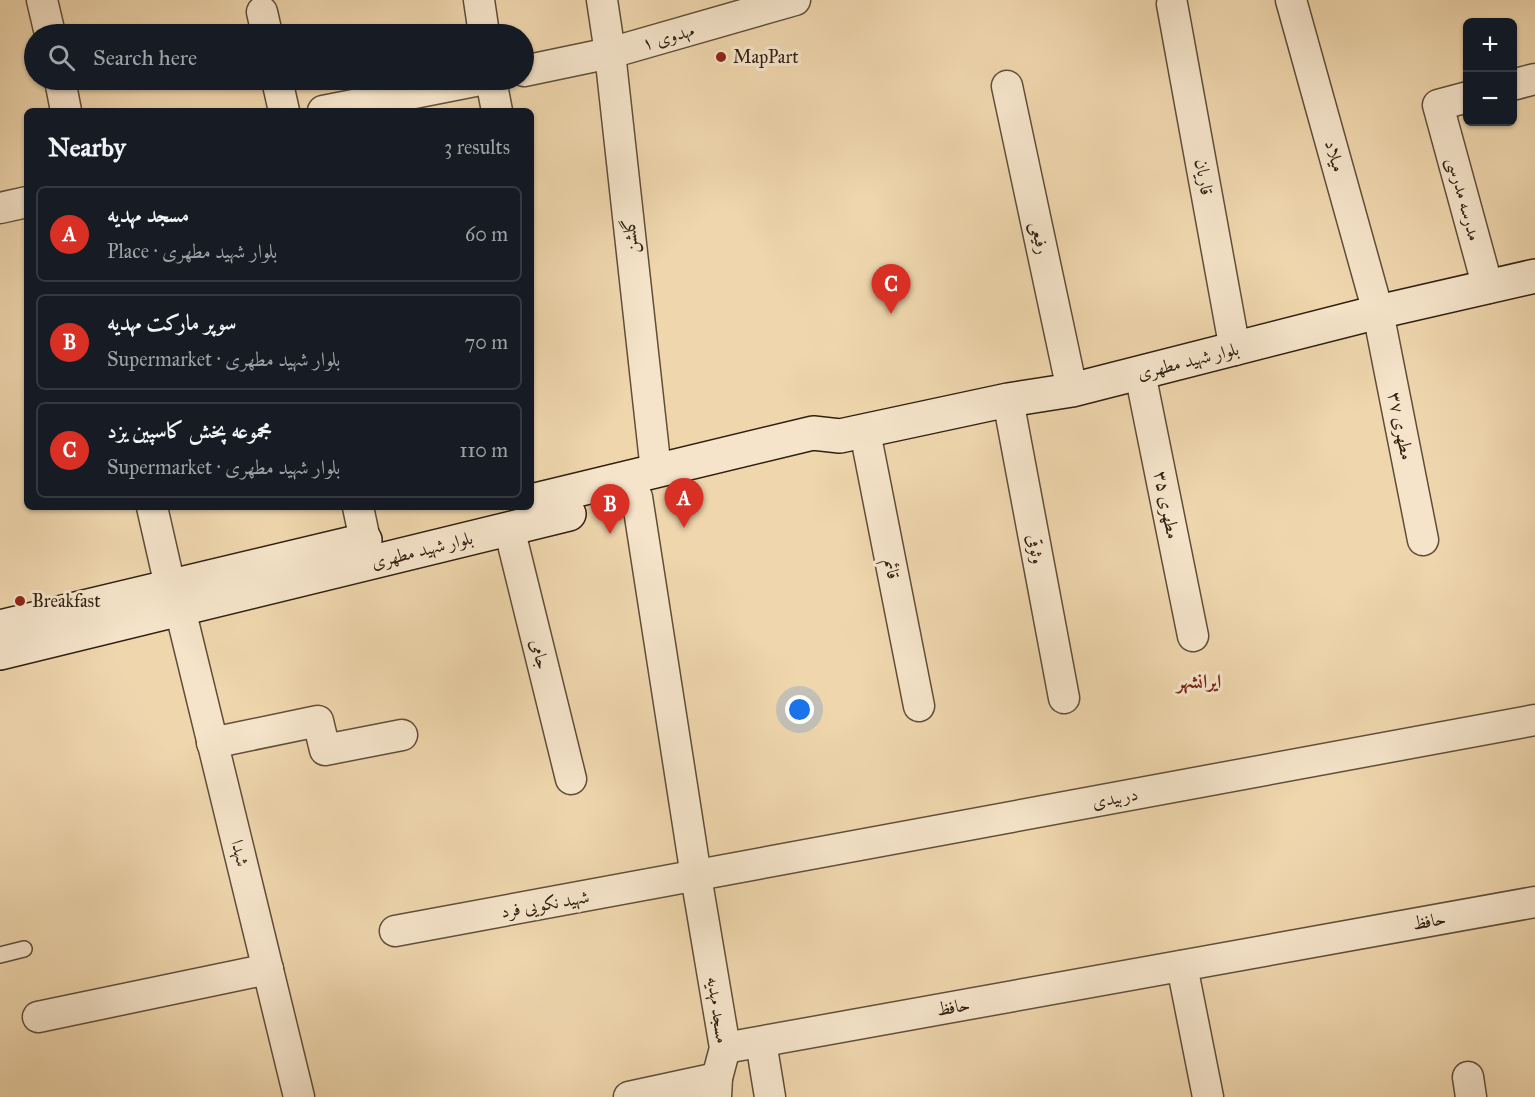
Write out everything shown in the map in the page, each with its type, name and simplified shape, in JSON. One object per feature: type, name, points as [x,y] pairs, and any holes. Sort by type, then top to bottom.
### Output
[{"type":"main road","name":"بلوار شهید مطهری","points":[[534,501],[646,484],[819,453],[852,434],[1008,400],[1072,390],[1378,312],[1535,276]]},
{"type":"main road","name":"بلوار شهید مطهری","points":[[0,627],[175,598],[646,484]]},
{"type":"main road","name":"بلوار شهید مطهری","points":[[0,653],[365,540],[508,518]]},
{"type":"street","points":[[42,0],[48,24]]},
{"type":"street","points":[[479,0],[483,24]]},
{"type":"street","name":"گلشن","points":[[603,0],[610,54],[646,484]]},
{"type":"street","name":"مهدوی ۱","points":[[534,69],[610,54],[795,0]]},
{"type":"street","name":"میلاد","points":[[1291,0],[1378,312]]},
{"type":"street","name":"قاریان","points":[[1172,4],[1235,350]]},
{"type":"street","points":[[1517,84],[1535,79]]},
{"type":"street","name":"رفیعی","points":[[1007,86],[1072,390]]},
{"type":"street","points":[[62,90],[65,108]]},
{"type":"street","points":[[279,90],[283,108]]},
{"type":"street","points":[[338,108],[429,90]]},
{"type":"street","points":[[493,90],[496,108]]},
{"type":"street","name":"مدرسه مدرسی","points":[[1463,98],[1438,105],[1488,288]]},
{"type":"street","points":[[0,208],[24,203]]},
{"type":"street","name":"مطهری ۳۷","points":[[1378,312],[1423,540]]},
{"type":"street","name":"مطهری ۳۵","points":[[1140,373],[1193,636]]},
{"type":"street","name":"وثوقی","points":[[1008,400],[1064,698]]},
{"type":"street","name":"قائم","points":[[852,434],[919,706]]},
{"type":"street","name":"مسجد مهدیه","points":[[646,484],[696,876],[725,1048],[716,1088]]},
{"type":"street","name":"شهدا","points":[[153,510],[213,743],[299,1097]]},
{"type":"street","points":[[359,510],[365,540]]},
{"type":"street","name":"جامی","points":[[508,518],[571,779]]},
{"type":"street","name":"دربیدی","points":[[696,876],[1535,720]]},
{"type":"street","points":[[213,743],[318,721],[325,750],[402,735]]},
{"type":"street","name":"شهید نکویی فرد","points":[[395,931],[696,876]]},
{"type":"street","name":"حافظ","points":[[725,1048],[1535,902]]},
{"type":"street","points":[[1182,966],[1208,1097]]},
{"type":"street","points":[[38,1017],[268,969]]},
{"type":"street","points":[[761,1042],[770,1097]]},
{"type":"street","points":[[629,1097],[716,1088]]},
{"type":"lane","points":[[0,955],[24,949]]},
{"type":"place","name":"MapPart","points":[[721,57]]},
{"type":"place","name":"مجموعه پخش کاسپین یزد","points":[[891,314]]},
{"type":"place","name":"مسجد مهدیه","points":[[684,528]]},
{"type":"place","name":"سوپر مارکت مهدیه","points":[[610,534]]},
{"type":"place","name":"Breakfast","points":[[20,601]]},
{"type":"district","name":"ایرانشهر","points":[[1199,681]]}]
